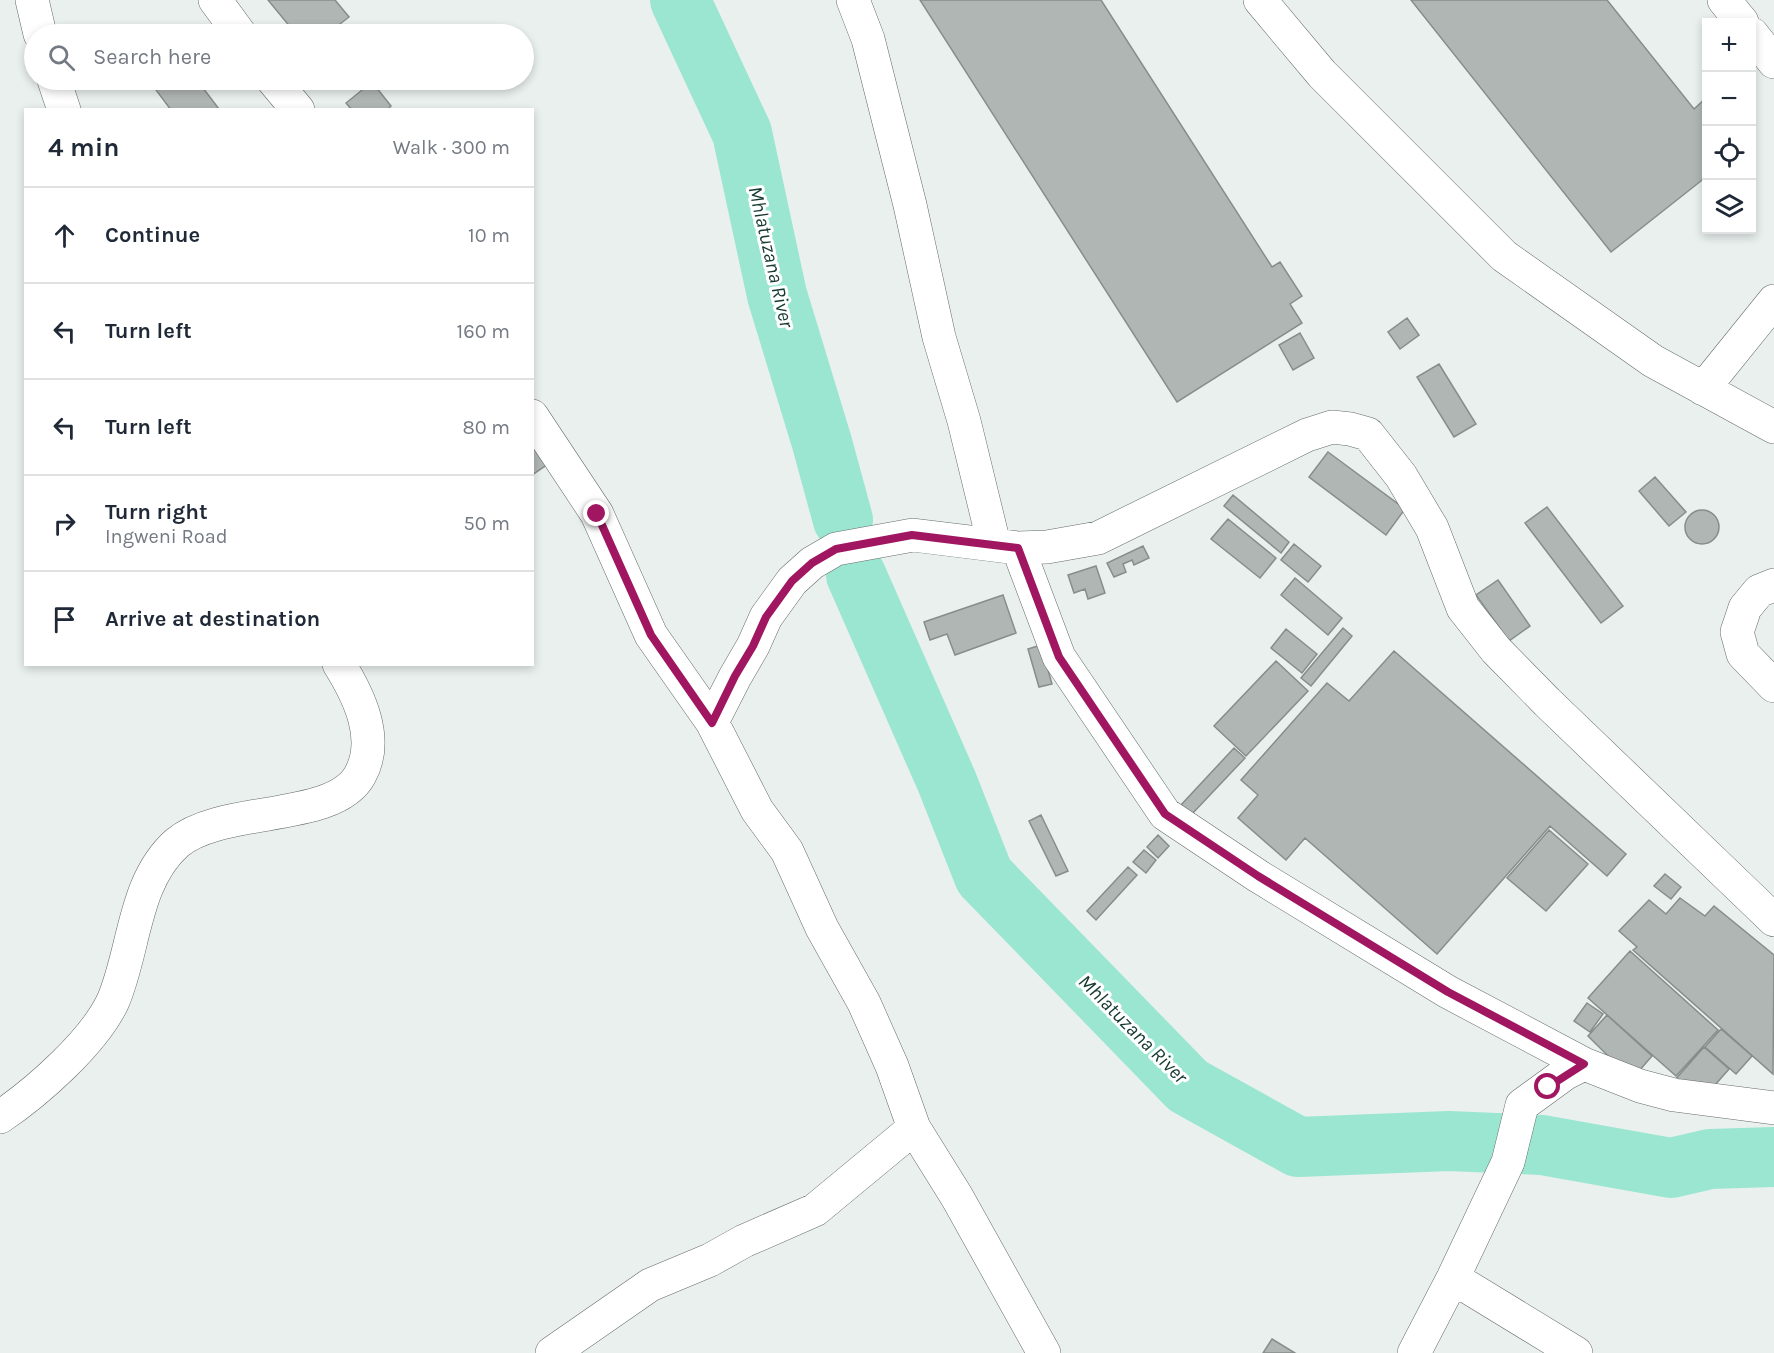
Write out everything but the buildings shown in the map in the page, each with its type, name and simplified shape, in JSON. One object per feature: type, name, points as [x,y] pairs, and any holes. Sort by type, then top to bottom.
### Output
[{"type":"street","points":[[32,0],[38,24]]},
{"type":"street","points":[[215,0],[233,24]]},
{"type":"street","points":[[854,0],[868,39],[910,205],[939,337],[964,421],[1006,546],[1059,657],[1165,814],[1258,876],[1448,992],[1584,1064],[1640,1086],[1674,1095],[1774,1108]]},
{"type":"street","points":[[1260,0],[1322,74],[1504,256],[1653,361],[1774,427]]},
{"type":"street","points":[[1724,0],[1739,18]]},
{"type":"street","points":[[1756,39],[1774,62]]},
{"type":"street","points":[[57,90],[63,108]]},
{"type":"street","points":[[281,90],[296,108]]},
{"type":"street","points":[[1703,389],[1774,301]]},
{"type":"street","points":[[534,419],[597,514],[651,635],[712,723],[757,810],[787,851],[822,928],[864,1003],[892,1066],[914,1128],[932,1154],[981,1238],[1044,1353]]},
{"type":"street","points":[[712,723],[766,617],[792,581],[812,563],[836,549],[912,535],[1006,546],[1047,547],[1098,538],[1307,435],[1332,427],[1350,429],[1368,434],[1401,476],[1432,528],[1463,608],[1496,650],[1546,702],[1774,920]]},
{"type":"street","points":[[1774,585],[1759,591],[1745,608],[1737,632],[1743,654],[1774,686]]},
{"type":"street","points":[[0,1117],[86,1043],[112,1001],[146,890],[157,865],[178,842],[210,824],[305,806],[340,796],[360,776],[368,754],[368,729],[351,684],[340,666]]},
{"type":"street","points":[[1414,1353],[1453,1278],[1508,1162],[1522,1105],[1584,1064]]},
{"type":"street","points":[[552,1353],[650,1285],[710,1260],[744,1241],[815,1210],[914,1128]]},
{"type":"street","points":[[1453,1278],[1576,1353]]},
{"type":"waterway","name":"Mhlatuzana River","points":[[680,0],[742,133],[777,295],[843,520]]},
{"type":"waterway","name":"Mhlatuzana River","points":[[856,575],[947,782],[984,876],[1188,1086],[1298,1147],[1449,1141],[1542,1145],[1671,1168],[1710,1159],[1774,1157]]},
{"type":"route","points":[[597,514],[651,635],[712,723],[766,617],[792,581],[812,563],[836,549],[912,535],[1018,548],[1059,657],[1165,814],[1258,876],[1448,992],[1584,1064],[1548,1087]]}]
